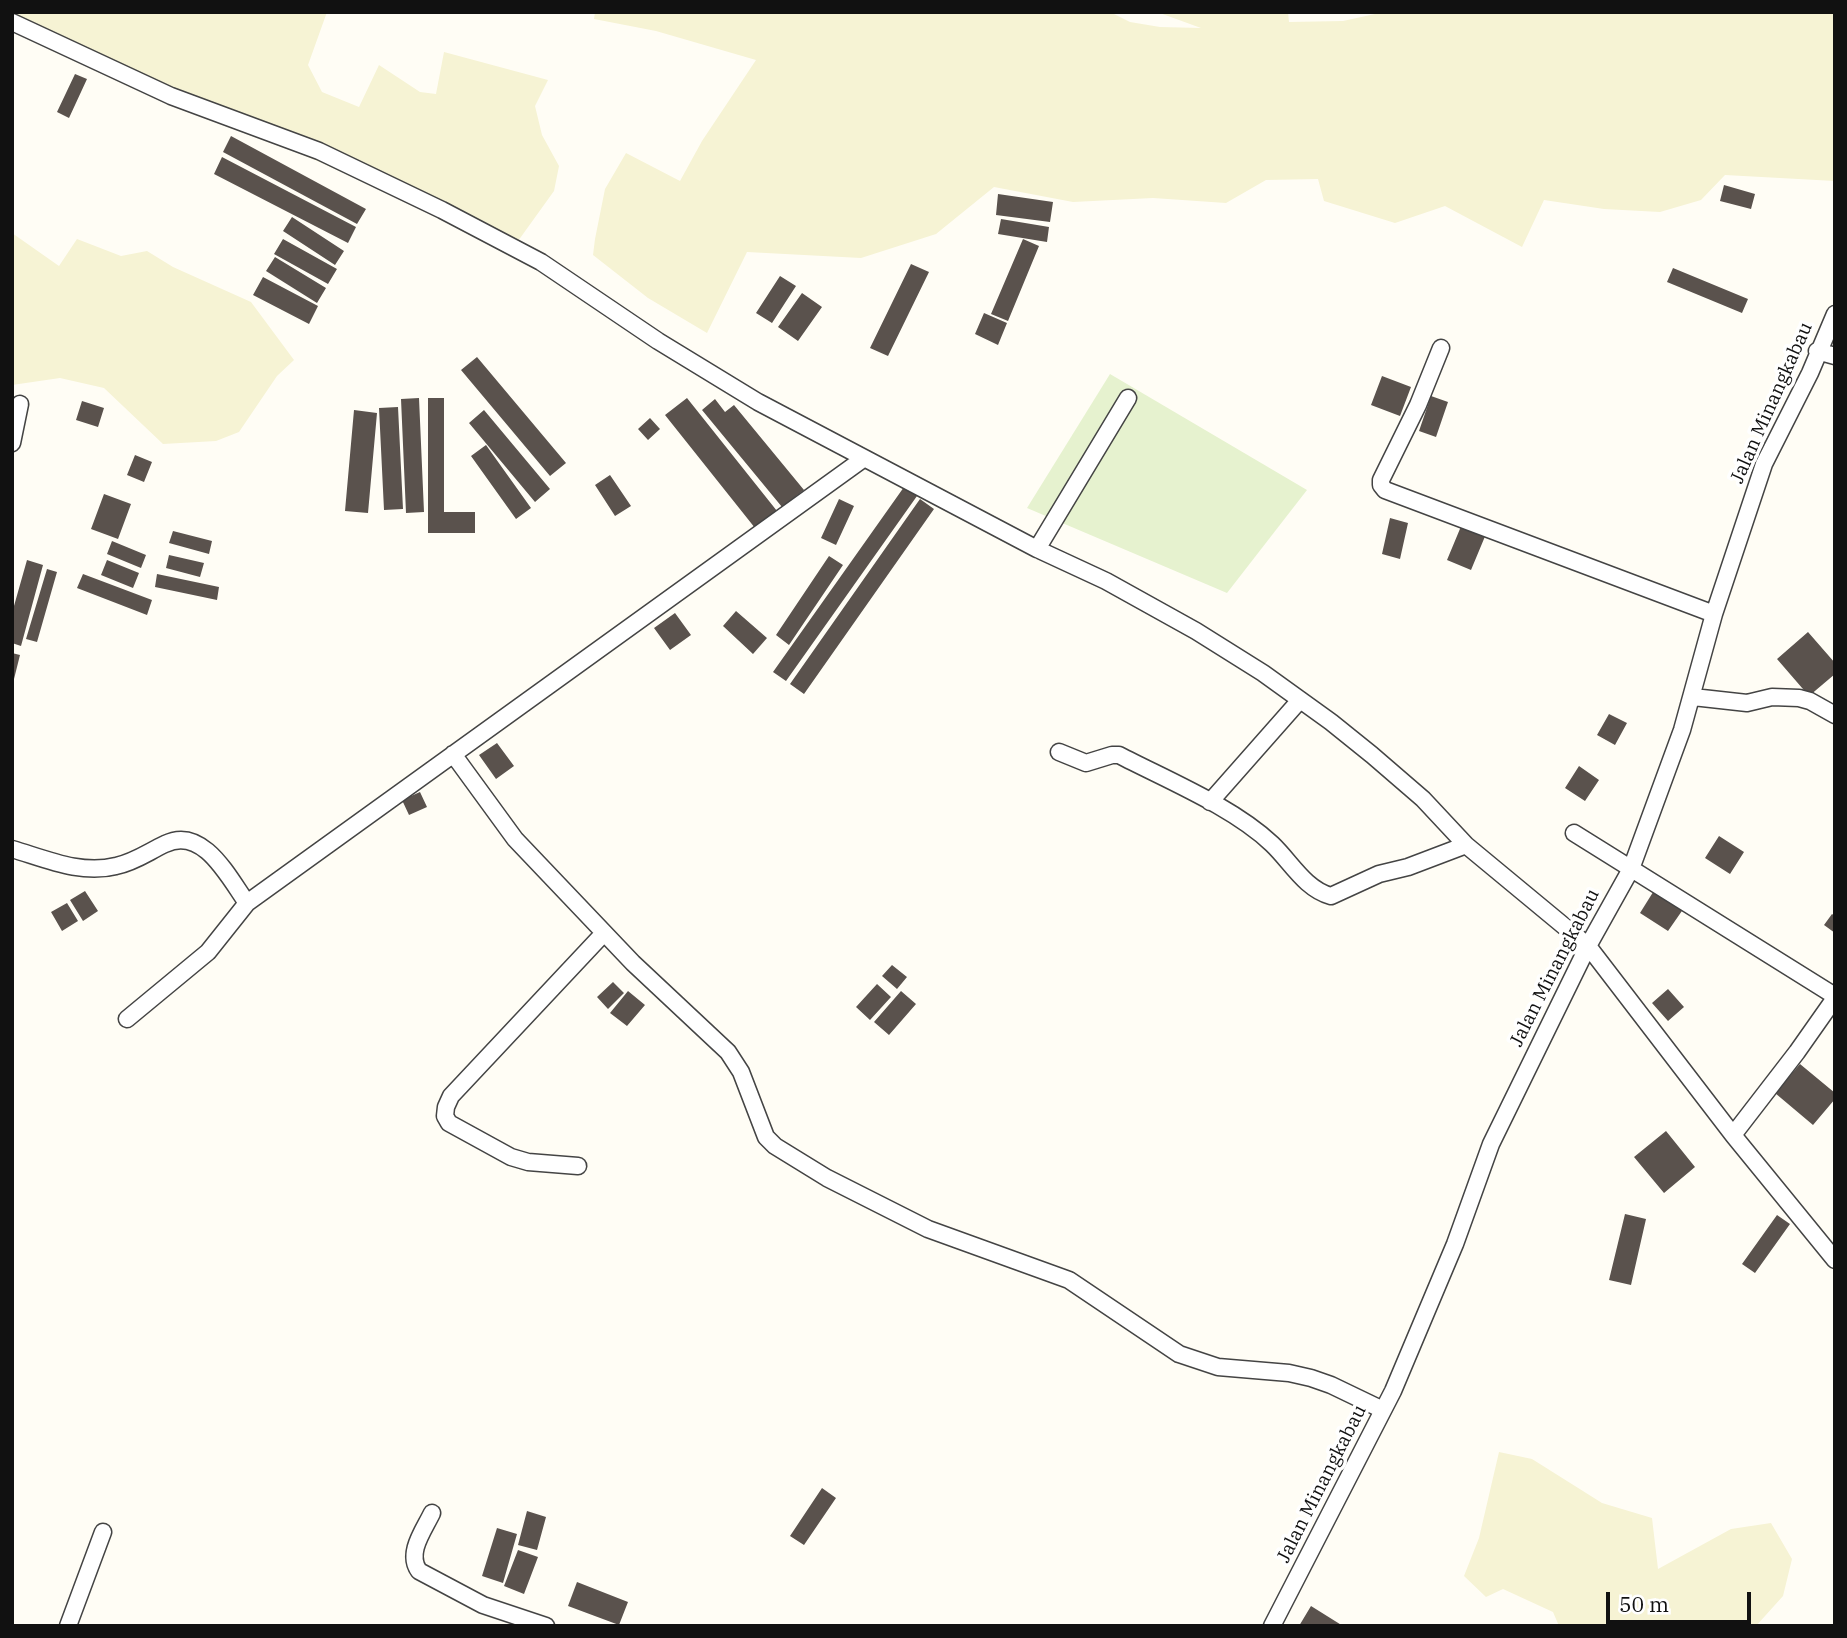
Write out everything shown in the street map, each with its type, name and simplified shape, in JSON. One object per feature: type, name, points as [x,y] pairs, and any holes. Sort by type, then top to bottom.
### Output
[{"type":"street","points":[[12,22],[171,96],[319,152],[442,210],[541,262],[658,341],[758,402],[1037,549],[1106,581],[1196,631],[1300,700],[1331,722],[1413,790],[1466,845],[1588,946],[1733,1135],[1835,1260]]},
{"type":"street","name":"Jalan Minangkabau","points":[[1272,1626],[1383,1410],[1450,1257],[1491,1144],[1588,946],[1630,869],[1693,697],[1714,614],[1764,464],[1810,373],[1817,351],[1835,314]]},
{"type":"street","points":[[1441,348],[1419,405],[1381,480],[1385,490],[1714,614]]},
{"type":"street","points":[[1817,351],[1835,356]]},
{"type":"street","points":[[1037,549],[1128,398]]},
{"type":"street","points":[[12,443],[20,404]]},
{"type":"street","points":[[127,1019],[208,952],[247,903],[863,458]]},
{"type":"street","points":[[1693,697],[1747,703],[1772,698],[1800,698],[1835,715]]},
{"type":"street","points":[[1210,802],[1300,700]]},
{"type":"street","points":[[1059,752],[1086,763],[1119,755],[1210,802],[1262,836],[1308,884],[1331,896],[1379,874],[1408,867],[1466,845]]},
{"type":"street","points":[[453,754],[515,839],[643,973],[728,1052],[741,1072],[766,1137],[775,1146],[816,1171],[928,1229],[1069,1280],[1179,1354],[1217,1367],[1289,1373],[1311,1378],[1383,1410]]},
{"type":"street","points":[[1574,833],[1835,997],[1797,1052],[1733,1135]]},
{"type":"street","points":[[12,849],[68,866],[97,869],[115,867],[144,857],[176,839],[184,839],[195,842],[210,853],[247,903]]},
{"type":"street","points":[[578,1166],[528,1162],[511,1157],[449,1123],[445,1115],[452,1096],[604,933]]},
{"type":"street","points":[[432,1513],[413,1554],[413,1564],[419,1571],[483,1605],[546,1626]]},
{"type":"street","points":[[68,1626],[103,1532]]},
{"type":"shaded area","points":[[12,12],[327,12],[308,65],[322,92],[359,107],[379,65],[420,92],[436,94],[444,52],[548,80],[535,106],[542,135],[559,166],[554,191],[513,248],[171,96],[12,21]]},
{"type":"shaded area","points":[[595,12],[1110,12],[1130,22],[1160,27],[1201,28],[1157,12],[1288,12],[1289,22],[1343,21],[1384,12],[1835,12],[1835,181],[1725,175],[1701,200],[1660,212],[1604,209],[1544,200],[1522,247],[1445,206],[1395,223],[1324,201],[1318,179],[1266,180],[1226,203],[1153,198],[1073,202],[994,187],[936,234],[861,258],[747,252],[707,333],[648,298],[593,255],[595,239],[605,189],[626,153],[680,181],[702,141],[756,60],[656,31],[594,19]]},
{"type":"shaded area","points":[[12,233],[59,266],[77,239],[121,256],[147,251],[173,267],[251,302],[294,360],[277,376],[239,432],[216,441],[163,444],[104,388],[60,378],[12,385]]},
{"type":"shaded area","points":[[1499,1452],[1532,1459],[1602,1503],[1652,1518],[1658,1569],[1731,1529],[1771,1523],[1792,1559],[1783,1596],[1756,1626],[1559,1626],[1553,1612],[1503,1589],[1486,1597],[1464,1576],[1479,1538]]},
{"type":"green space","points":[[1110,374],[1307,490],[1227,593],[1027,508]]},
{"type":"building","points":[[75,74],[87,79],[69,118],[57,112]]},
{"type":"building","points":[[231,136],[366,209],[357,224],[223,152]]},
{"type":"building","points":[[222,157],[356,227],[348,243],[214,174]]},
{"type":"building","points":[[1724,185],[1755,194],[1751,209],[1720,201]]},
{"type":"building","points":[[998,194],[1053,202],[1050,222],[996,215]]},
{"type":"building","points":[[292,217],[344,251],[335,265],[283,231]]},
{"type":"building","points":[[1001,219],[1049,227],[1047,242],[998,234]]},
{"type":"building","points":[[283,239],[337,269],[328,284],[274,254]]},
{"type":"building","points":[[1023,239],[1039,246],[1008,321],[991,314]]},
{"type":"building","points":[[275,257],[326,288],[317,303],[266,271]]},
{"type":"building","points":[[911,264],[929,272],[888,356],[870,348]]},
{"type":"building","points":[[1673,268],[1748,299],[1742,313],[1667,282]]},
{"type":"building","points":[[780,276],[796,286],[772,323],[756,313]]},
{"type":"building","points":[[263,277],[318,306],[309,324],[253,295]]},
{"type":"building","points":[[802,293],[822,307],[798,341],[778,327]]},
{"type":"building","points":[[984,313],[1007,323],[998,345],[975,334]]},
{"type":"building","points":[[477,357],[566,463],[550,476],[461,370]]},
{"type":"building","points":[[1382,376],[1411,387],[1400,416],[1371,405]]},
{"type":"building","points":[[1431,396],[1448,402],[1436,437],[1419,431]]},
{"type":"building","points":[[419,398],[424,512],[406,513],[401,399]]},
{"type":"building","points":[[428,398],[444,398],[444,512],[475,512],[475,533],[428,533]]},
{"type":"building","points":[[687,398],[777,511],[755,528],[665,415]]},
{"type":"building","points":[[715,399],[725,412],[734,405],[804,490],[782,507],[702,410]]},
{"type":"building","points":[[82,401],[104,408],[98,427],[76,420]]},
{"type":"building","points":[[398,407],[403,509],[384,510],[379,408]]},
{"type":"building","points":[[354,410],[377,413],[368,513],[345,511]]},
{"type":"building","points":[[484,410],[550,489],[535,502],[469,423]]},
{"type":"building","points":[[650,418],[660,429],[648,440],[638,429]]},
{"type":"building","points":[[486,445],[531,508],[516,519],[471,456]]},
{"type":"building","points":[[135,455],[152,462],[144,482],[127,475]]},
{"type":"building","points":[[610,475],[631,506],[615,516],[595,485]]},
{"type":"building","points":[[904,487],[917,496],[786,681],[773,672]]},
{"type":"building","points":[[104,494],[131,504],[118,539],[91,529]]},
{"type":"building","points":[[839,499],[854,506],[836,545],[821,538]]},
{"type":"building","points":[[920,499],[934,509],[804,694],[790,684]]},
{"type":"building","points":[[1390,518],[1408,523],[1400,559],[1382,554]]},
{"type":"building","points":[[1462,524],[1486,534],[1471,570],[1447,560]]},
{"type":"building","points":[[173,531],[212,541],[209,554],[169,543]]},
{"type":"building","points":[[112,541],[146,555],[141,568],[107,554]]},
{"type":"building","points":[[169,555],[204,563],[200,577],[166,568]]},
{"type":"building","points":[[829,556],[843,565],[789,645],[776,635]]},
{"type":"building","points":[[27,560],[43,565],[21,646],[12,643],[12,613]]},
{"type":"building","points":[[107,560],[139,573],[133,588],[101,575]]},
{"type":"building","points":[[47,569],[57,572],[37,642],[26,639]]},
{"type":"building","points":[[83,574],[152,600],[147,615],[77,588]]},
{"type":"building","points":[[157,574],[219,587],[217,600],[155,587]]},
{"type":"building","points":[[736,611],[767,638],[753,654],[723,626]]},
{"type":"building","points":[[675,613],[691,635],[670,650],[654,628]]},
{"type":"building","points":[[1808,632],[1835,663],[1835,674],[1809,696],[1777,659]]},
{"type":"building","points":[[12,653],[20,655],[13,683],[12,682]]},
{"type":"building","points":[[1609,714],[1627,723],[1615,745],[1597,735]]},
{"type":"building","points":[[497,743],[514,766],[496,779],[479,755]]},
{"type":"building","points":[[1579,766],[1599,780],[1585,801],[1565,788]]},
{"type":"building","points":[[420,792],[427,807],[409,815],[402,800]]},
{"type":"building","points":[[1719,836],[1744,852],[1730,874],[1705,858]]},
{"type":"building","points":[[1655,889],[1684,908],[1668,931],[1640,913]]},
{"type":"building","points":[[85,891],[98,911],[83,921],[70,900]]},
{"type":"building","points":[[67,903],[78,921],[62,931],[51,912]]},
{"type":"building","points":[[1832,914],[1835,916],[1835,933],[1824,925]]},
{"type":"building","points":[[892,965],[907,977],[897,989],[882,976]]},
{"type":"building","points":[[613,982],[624,993],[608,1009],[597,997]]},
{"type":"building","points":[[877,984],[891,997],[870,1020],[856,1007]]},
{"type":"building","points":[[1668,989],[1684,1007],[1668,1021],[1652,1003]]},
{"type":"building","points":[[628,991],[645,1005],[627,1026],[610,1013]]},
{"type":"building","points":[[901,991],[916,1004],[889,1035],[874,1022]]},
{"type":"building","points":[[1800,1064],[1835,1093],[1835,1099],[1813,1125],[1775,1093]]},
{"type":"building","points":[[1666,1131],[1695,1167],[1664,1193],[1634,1157]]},
{"type":"building","points":[[1625,1214],[1646,1219],[1631,1285],[1609,1280]]},
{"type":"building","points":[[1777,1215],[1790,1224],[1755,1273],[1742,1264]]},
{"type":"building","points":[[822,1488],[836,1498],[804,1545],[790,1536]]},
{"type":"building","points":[[527,1511],[546,1517],[537,1550],[518,1545]]},
{"type":"building","points":[[497,1528],[517,1534],[503,1583],[482,1576]]},
{"type":"building","points":[[518,1550],[538,1557],[524,1594],[504,1586]]},
{"type":"building","points":[[577,1582],[628,1602],[619,1625],[568,1606]]},
{"type":"building","points":[[1311,1606],[1343,1626],[1299,1626]]}]
